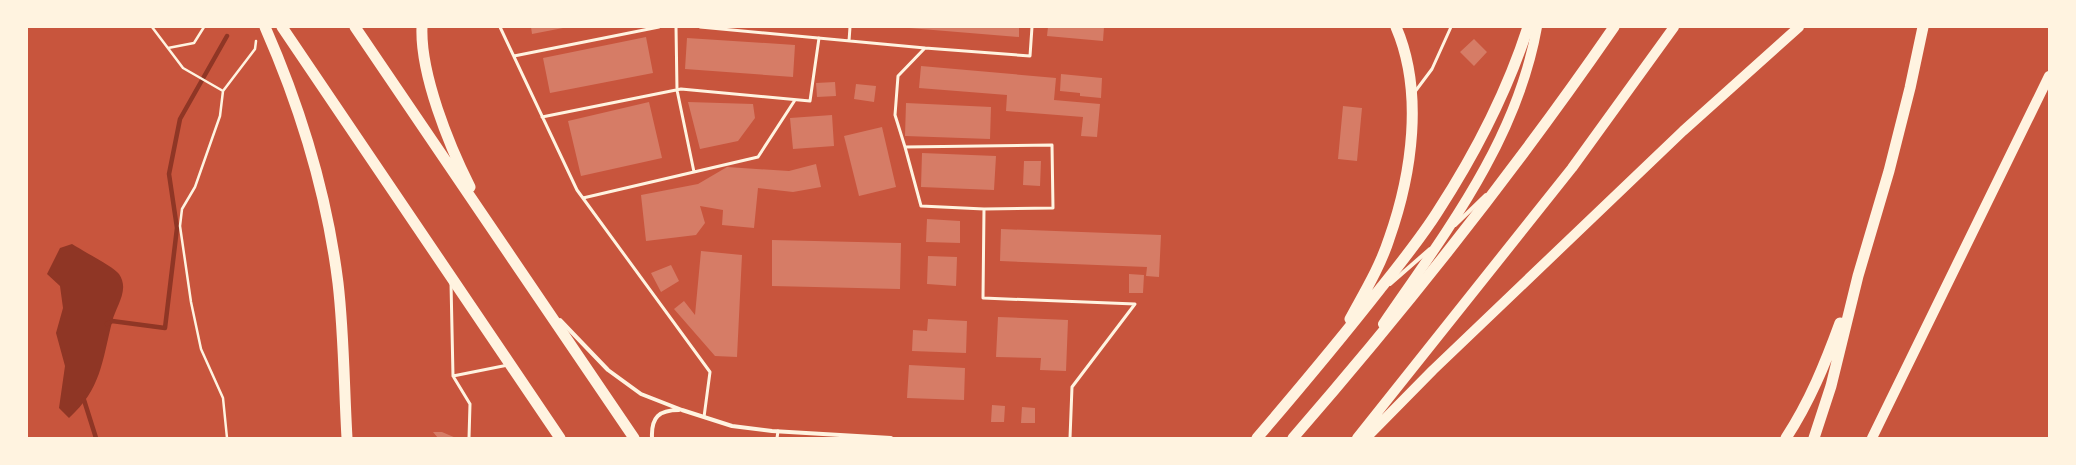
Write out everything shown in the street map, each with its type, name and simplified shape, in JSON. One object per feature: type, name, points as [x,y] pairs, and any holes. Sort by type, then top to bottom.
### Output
[{"type":"highway","points":[[282,27],[560,438]]},
{"type":"highway","points":[[356,27],[634,438]]},
{"type":"highway","points":[[422,27],[428,75],[441,120],[470,185],[513,260]]},
{"type":"highway","points":[[1337,344],[1389,240],[1400,203],[1408,163],[1412,96],[1406,60],[1396,27]]},
{"type":"highway","points":[[1257,438],[1337,344],[1438,212],[1470,160],[1518,57],[1528,27]]},
{"type":"highway","points":[[1293,438],[1354,368],[1503,177],[1614,27]]},
{"type":"highway","points":[[1814,438],[1831,386],[1858,276],[1889,170],[1910,88],[1923,27]]},
{"type":"highway","points":[[261,31],[283,68],[324,201],[338,285],[348,438]]},
{"type":"highway","points":[[1786,438],[1802,413],[1819,379],[1858,276]]},
{"type":"main road","points":[[1354,368],[1441,239],[1492,159],[1513,110],[1533,51],[1537,27]]},
{"type":"main road","points":[[1357,438],[1572,168],[1674,27]]},
{"type":"main road","points":[[1366,438],[1433,370],[1683,131],[1799,27]]},
{"type":"main road","points":[[1872,438],[2049,76]]},
{"type":"street","points":[[1370,302],[1441,239],[1503,177]]},
{"type":"street","points":[[535,292],[608,370],[641,394],[682,410],[732,426],[778,431],[891,438]]},
{"type":"street","points":[[652,438],[652,427],[657,415],[668,410],[682,410]]},
{"type":"lane","points":[[500,27],[577,190],[710,372],[704,417]]},
{"type":"lane","points":[[514,56],[659,27]]},
{"type":"lane","points":[[676,27],[677,90],[694,172]]},
{"type":"lane","points":[[700,27],[925,48],[1030,56],[1032,27]]},
{"type":"lane","points":[[849,41],[850,27]]},
{"type":"lane","points":[[1412,96],[1432,69],[1450,28]]},
{"type":"lane","points":[[542,116],[681,89],[810,101],[820,38]]},
{"type":"lane","points":[[905,147],[1052,145],[1053,208],[984,209],[921,206],[895,114],[898,76],[925,48]]},
{"type":"lane","points":[[583,198],[758,158],[795,100]]},
{"type":"lane","points":[[984,209],[983,298],[1135,304],[1072,387],[1070,438]]},
{"type":"lane","points":[[451,277],[453,376],[470,404],[469,438]]},
{"type":"lane","points":[[453,376],[510,364]]},
{"type":"lane","points":[[777,438],[778,431]]},
{"type":"path","points":[[152,27],[183,68],[223,91]]},
{"type":"path","points":[[168,48],[194,43],[204,27]]},
{"type":"path","points":[[227,438],[223,398],[201,349],[191,302],[180,226],[182,210],[195,187],[220,116],[223,91],[255,49],[261,31]]},
{"type":"shaded area","points":[[72,244],[116,271],[122,280],[123,292],[112,322],[99,374],[88,396],[69,418],[59,408],[65,366],[56,333],[63,308],[60,286],[47,274],[60,248]]},
{"type":"building","points":[[531,27],[563,27],[563,28],[532,34]]},
{"type":"building","points":[[897,27],[1019,27],[1019,37]]},
{"type":"building","points":[[1048,27],[1104,27],[1103,41],[1047,36]]},
{"type":"building","points":[[646,37],[653,73],[550,93],[543,58]]},
{"type":"building","points":[[687,38],[795,45],[793,77],[685,69]]},
{"type":"building","points":[[1474,39],[1487,52],[1474,66],[1460,52]]},
{"type":"building","points":[[921,66],[1056,78],[1054,100],[1100,104],[1097,137],[1081,136],[1083,117],[1006,111],[1007,95],[919,88]]},
{"type":"building","points":[[1061,74],[1102,78],[1101,98],[1080,96],[1080,93],[1060,91]]},
{"type":"building","points":[[835,82],[836,96],[817,97],[816,83]]},
{"type":"building","points":[[856,84],[876,86],[874,102],[854,99]]},
{"type":"building","points":[[649,102],[662,158],[581,176],[568,121]]},
{"type":"building","points":[[688,102],[753,104],[755,118],[738,141],[700,149]]},
{"type":"building","points":[[906,103],[991,107],[990,139],[905,136]]},
{"type":"building","points":[[1343,106],[1362,108],[1357,161],[1338,159]]},
{"type":"building","points":[[832,115],[834,146],[793,149],[790,118]]},
{"type":"building","points":[[882,127],[896,187],[859,196],[844,136]]},
{"type":"building","points":[[922,153],[996,156],[994,190],[921,187]]},
{"type":"building","points":[[1024,161],[1041,161],[1040,186],[1023,185]]},
{"type":"building","points":[[816,164],[821,187],[793,192],[758,188],[754,228],[722,225],[723,210],[700,206],[705,223],[696,235],[646,241],[641,195],[698,184],[727,167],[789,171]]},
{"type":"building","points":[[927,219],[960,221],[960,243],[926,242]]},
{"type":"building","points":[[1001,229],[1161,235],[1159,277],[1146,276],[1147,267],[1000,261]]},
{"type":"building","points":[[772,240],[901,243],[900,289],[772,286]]},
{"type":"building","points":[[701,251],[742,255],[737,357],[715,356],[674,309],[684,301],[695,315]]},
{"type":"building","points":[[928,256],[957,257],[956,286],[927,284]]},
{"type":"building","points":[[671,265],[679,281],[661,292],[651,273]]},
{"type":"building","points":[[1129,274],[1144,275],[1143,293],[1129,293]]},
{"type":"building","points":[[998,317],[1068,320],[1066,371],[1040,370],[1041,358],[996,357]]},
{"type":"building","points":[[928,319],[967,321],[966,353],[912,351],[913,330],[927,331]]},
{"type":"building","points":[[909,365],[965,368],[964,400],[907,398]]},
{"type":"building","points":[[992,405],[1005,406],[1004,422],[991,422]]},
{"type":"building","points":[[1022,407],[1035,408],[1035,423],[1021,423]]},
{"type":"building","points":[[433,432],[442,432],[456,438],[438,438]]},
{"type":"waterway","points":[[107,324],[112,321],[165,328],[177,228],[169,174],[180,119],[227,36]]},
{"type":"waterway","points":[[84,400],[96,438]]}]
